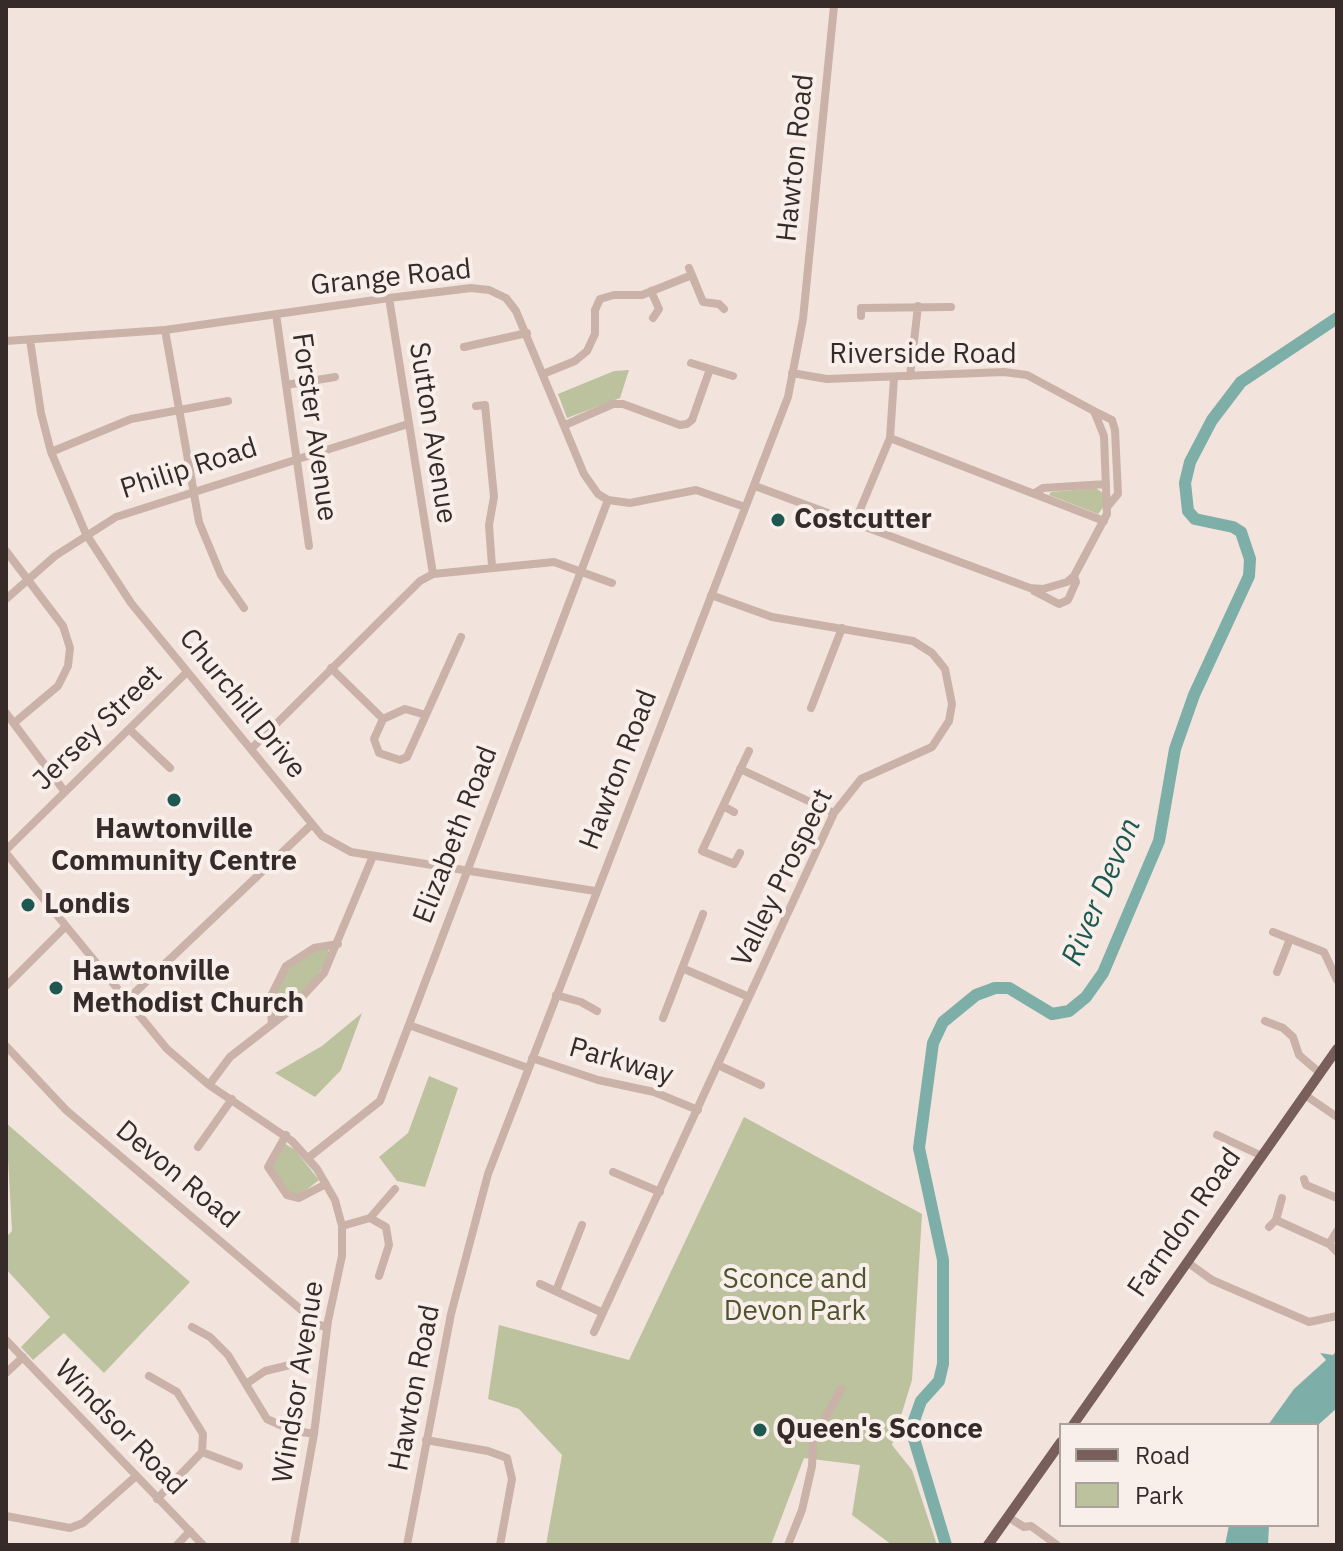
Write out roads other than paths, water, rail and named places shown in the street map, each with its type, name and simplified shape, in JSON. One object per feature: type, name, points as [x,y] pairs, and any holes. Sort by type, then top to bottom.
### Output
[{"type":"main road","name":"Farndon Road","points":[[1074,1423],[1337,1049]]},
{"type":"main road","points":[[988,1545],[1059,1445]]},
{"type":"street","name":"Hawton Road","points":[[407,1545],[451,1314],[474,1221],[595,891],[788,397],[803,319],[834,6]]},
{"type":"street","points":[[543,374],[575,361],[587,351],[595,334],[597,296],[651,291],[690,272],[703,302],[721,303]]},
{"type":"street","name":"Grange Road","points":[[6,341],[165,330],[389,298],[471,288],[489,290],[506,298],[527,333],[584,474],[598,494],[608,500]]},
{"type":"street","points":[[651,291],[661,313],[653,318]]},
{"type":"street","name":"Sutton Avenue","points":[[389,298],[433,574]]},
{"type":"street","points":[[910,376],[918,306]]},
{"type":"street","points":[[861,316],[861,308],[918,306],[945,309]]},
{"type":"street","name":"Forster Avenue","points":[[276,314],[309,546]]},
{"type":"street","points":[[165,330],[192,491],[207,545],[221,575],[244,608]]},
{"type":"street","points":[[464,347],[527,333]]},
{"type":"street","points":[[901,336],[913,337]]},
{"type":"street","name":"Churchill Drive","points":[[30,340],[38,402],[51,452],[86,534],[131,603],[253,747],[311,825],[335,845],[373,856],[595,891]]},
{"type":"street","points":[[691,363],[733,376]]},
{"type":"street","points":[[565,425],[613,404],[623,404],[680,425],[687,424],[692,420],[710,369]]},
{"type":"street","name":"Riverside Road","points":[[792,373],[827,379],[1021,373],[1109,417],[1115,430],[1118,494],[1108,506]]},
{"type":"street","points":[[854,524],[890,438],[894,378]]},
{"type":"street","points":[[286,385],[332,380]]},
{"type":"street","points":[[623,404],[626,393]]},
{"type":"street","points":[[51,452],[111,426],[179,409],[228,401]]},
{"type":"street","points":[[485,405],[494,497],[489,525],[492,566]]},
{"type":"street","name":"Riverside Road","points":[[755,486],[1030,588],[1059,604],[1068,600],[1076,582],[1074,576],[1104,521],[1108,506],[1103,430],[1094,411]]},
{"type":"street","name":"Philip Road","points":[[6,599],[86,534],[116,517],[408,424]]},
{"type":"street","points":[[890,438],[1104,521]]},
{"type":"street","points":[[1035,493],[1043,488],[1106,484]]},
{"type":"street","points":[[608,500],[630,503],[696,490],[745,507]]},
{"type":"street","name":"Elizabeth Road","points":[[308,1158],[375,1108],[608,500]]},
{"type":"street","points":[[6,551],[63,626],[69,656],[58,686],[14,723]]},
{"type":"street","points":[[253,747],[420,581],[433,574],[554,562],[612,583]]},
{"type":"street","points":[[1030,588],[1043,589],[1074,576]]},
{"type":"street","name":"Valley Prospect","points":[[594,1332],[834,813],[861,779],[932,747],[949,721],[952,704],[945,669],[932,653],[913,641],[772,617],[711,595]]},
{"type":"street","points":[[811,708],[842,628]]},
{"type":"street","points":[[426,715],[405,709],[383,719],[374,739],[379,753],[400,760],[407,757],[426,715],[461,637]]},
{"type":"street","points":[[331,668],[383,719]]},
{"type":"street","name":"Jersey Street","points":[[6,851],[187,672]]},
{"type":"street","points":[[6,713],[65,792]]},
{"type":"street","points":[[129,729],[170,768]]},
{"type":"street","points":[[740,853],[734,864],[702,851],[749,751]]},
{"type":"street","points":[[740,769],[834,813]]},
{"type":"street","points":[[723,806],[734,812]]},
{"type":"street","points":[[127,1000],[311,825]]},
{"type":"street","points":[[6,851],[167,1049],[209,1085],[286,1135],[308,1158],[326,1184],[342,1226],[370,1218],[395,1189]]},
{"type":"street","points":[[209,1085],[230,1057],[314,985],[338,944],[373,856]]},
{"type":"street","points":[[663,1018],[703,914]]},
{"type":"street","points":[[6,986],[66,926]]},
{"type":"street","points":[[1273,932],[1329,956],[1337,980]]},
{"type":"street","points":[[1277,972],[1290,939]]},
{"type":"street","points":[[272,1024],[270,998],[281,971],[303,952],[338,944]]},
{"type":"street","points":[[682,968],[749,997]]},
{"type":"street","points":[[556,995],[597,1011]]},
{"type":"street","points":[[1265,1021],[1293,1037],[1299,1055],[1320,1073]]},
{"type":"street","points":[[409,1025],[528,1068]]},
{"type":"street","name":"Devon Road","points":[[6,1046],[66,1110],[319,1325],[327,1327]]},
{"type":"street","name":"Parkway","points":[[532,1058],[598,1080],[654,1092],[698,1110]]},
{"type":"street","points":[[718,1065],[761,1085]]},
{"type":"street","points":[[1305,1095],[1337,1117]]},
{"type":"street","points":[[198,1147],[232,1099]]},
{"type":"street","points":[[286,1135],[268,1167],[287,1195],[299,1198],[326,1184]]},
{"type":"street","points":[[1217,1135],[1262,1156]]},
{"type":"street","points":[[613,1172],[660,1192]]},
{"type":"street","points":[[1305,1186],[1337,1198]]},
{"type":"street","points":[[1282,1198],[1272,1223],[1329,1244],[1337,1252]]},
{"type":"street","points":[[370,1218],[386,1227],[390,1235],[379,1276]]},
{"type":"street","points":[[556,1291],[582,1225]]},
{"type":"street","name":"Windsor Avenue","points":[[294,1545],[314,1434],[327,1327],[342,1256],[342,1226]]},
{"type":"street","points":[[1329,1244],[1337,1231]]},
{"type":"street","points":[[1187,1262],[1212,1280],[1309,1322],[1337,1316]]},
{"type":"street","points":[[540,1284],[603,1313]]},
{"type":"street","points":[[192,1327],[221,1347],[267,1419],[278,1426],[314,1434]]},
{"type":"street","name":"Windsor Road","points":[[6,1340],[203,1545]]},
{"type":"street","points":[[246,1384],[265,1371],[284,1368],[305,1355]]},
{"type":"street","points":[[6,1373],[23,1357]]},
{"type":"street","points":[[157,1499],[202,1452],[203,1434],[177,1392],[153,1378],[163,1368]]},
{"type":"street","points":[[788,1545],[802,1510],[812,1466],[813,1441],[841,1389]]},
{"type":"street","points":[[426,1440],[488,1451],[507,1458],[512,1479],[500,1545]]},
{"type":"street","points":[[202,1452],[239,1466]]},
{"type":"street","points":[[6,1516],[70,1528],[83,1523],[135,1477]]},
{"type":"street","points":[[1008,1517],[1024,1527],[1031,1526],[1057,1545]]},
{"type":"street","points":[[177,1545],[190,1531]]},
{"type":"water","points":[[1337,1350],[1337,1408],[1319,1424],[1269,1423],[1294,1389],[1326,1360],[1320,1353],[1333,1355]]},
{"type":"water","points":[[1229,1527],[1269,1527],[1268,1545],[1225,1545]]},
{"type":"waterway","name":"River Devon","points":[[946,1545],[911,1429],[921,1401],[939,1381],[943,1364],[943,1260],[919,1148],[933,1043],[943,1022],[976,995],[995,988],[1009,988],[1052,1014],[1069,1011],[1086,997],[1103,973],[1159,841],[1175,749],[1194,695],[1249,576],[1250,559],[1241,532],[1233,527],[1195,519],[1188,511],[1185,483],[1190,462],[1212,420],[1241,382],[1337,318]]},
{"type":"place","name":"Costcutter","points":[[778,520]]},
{"type":"place","name":"Hawtonville Community Centre","points":[[174,800]]},
{"type":"place","name":"Londis","points":[[28,905]]},
{"type":"place","name":"Hawtonville Methodist Church","points":[[56,988]]},
{"type":"place","name":"Queen's Sconce","points":[[760,1430]]},
{"type":"park label","name":"Sconce and Devon Park","points":[[795,1296]]}]
